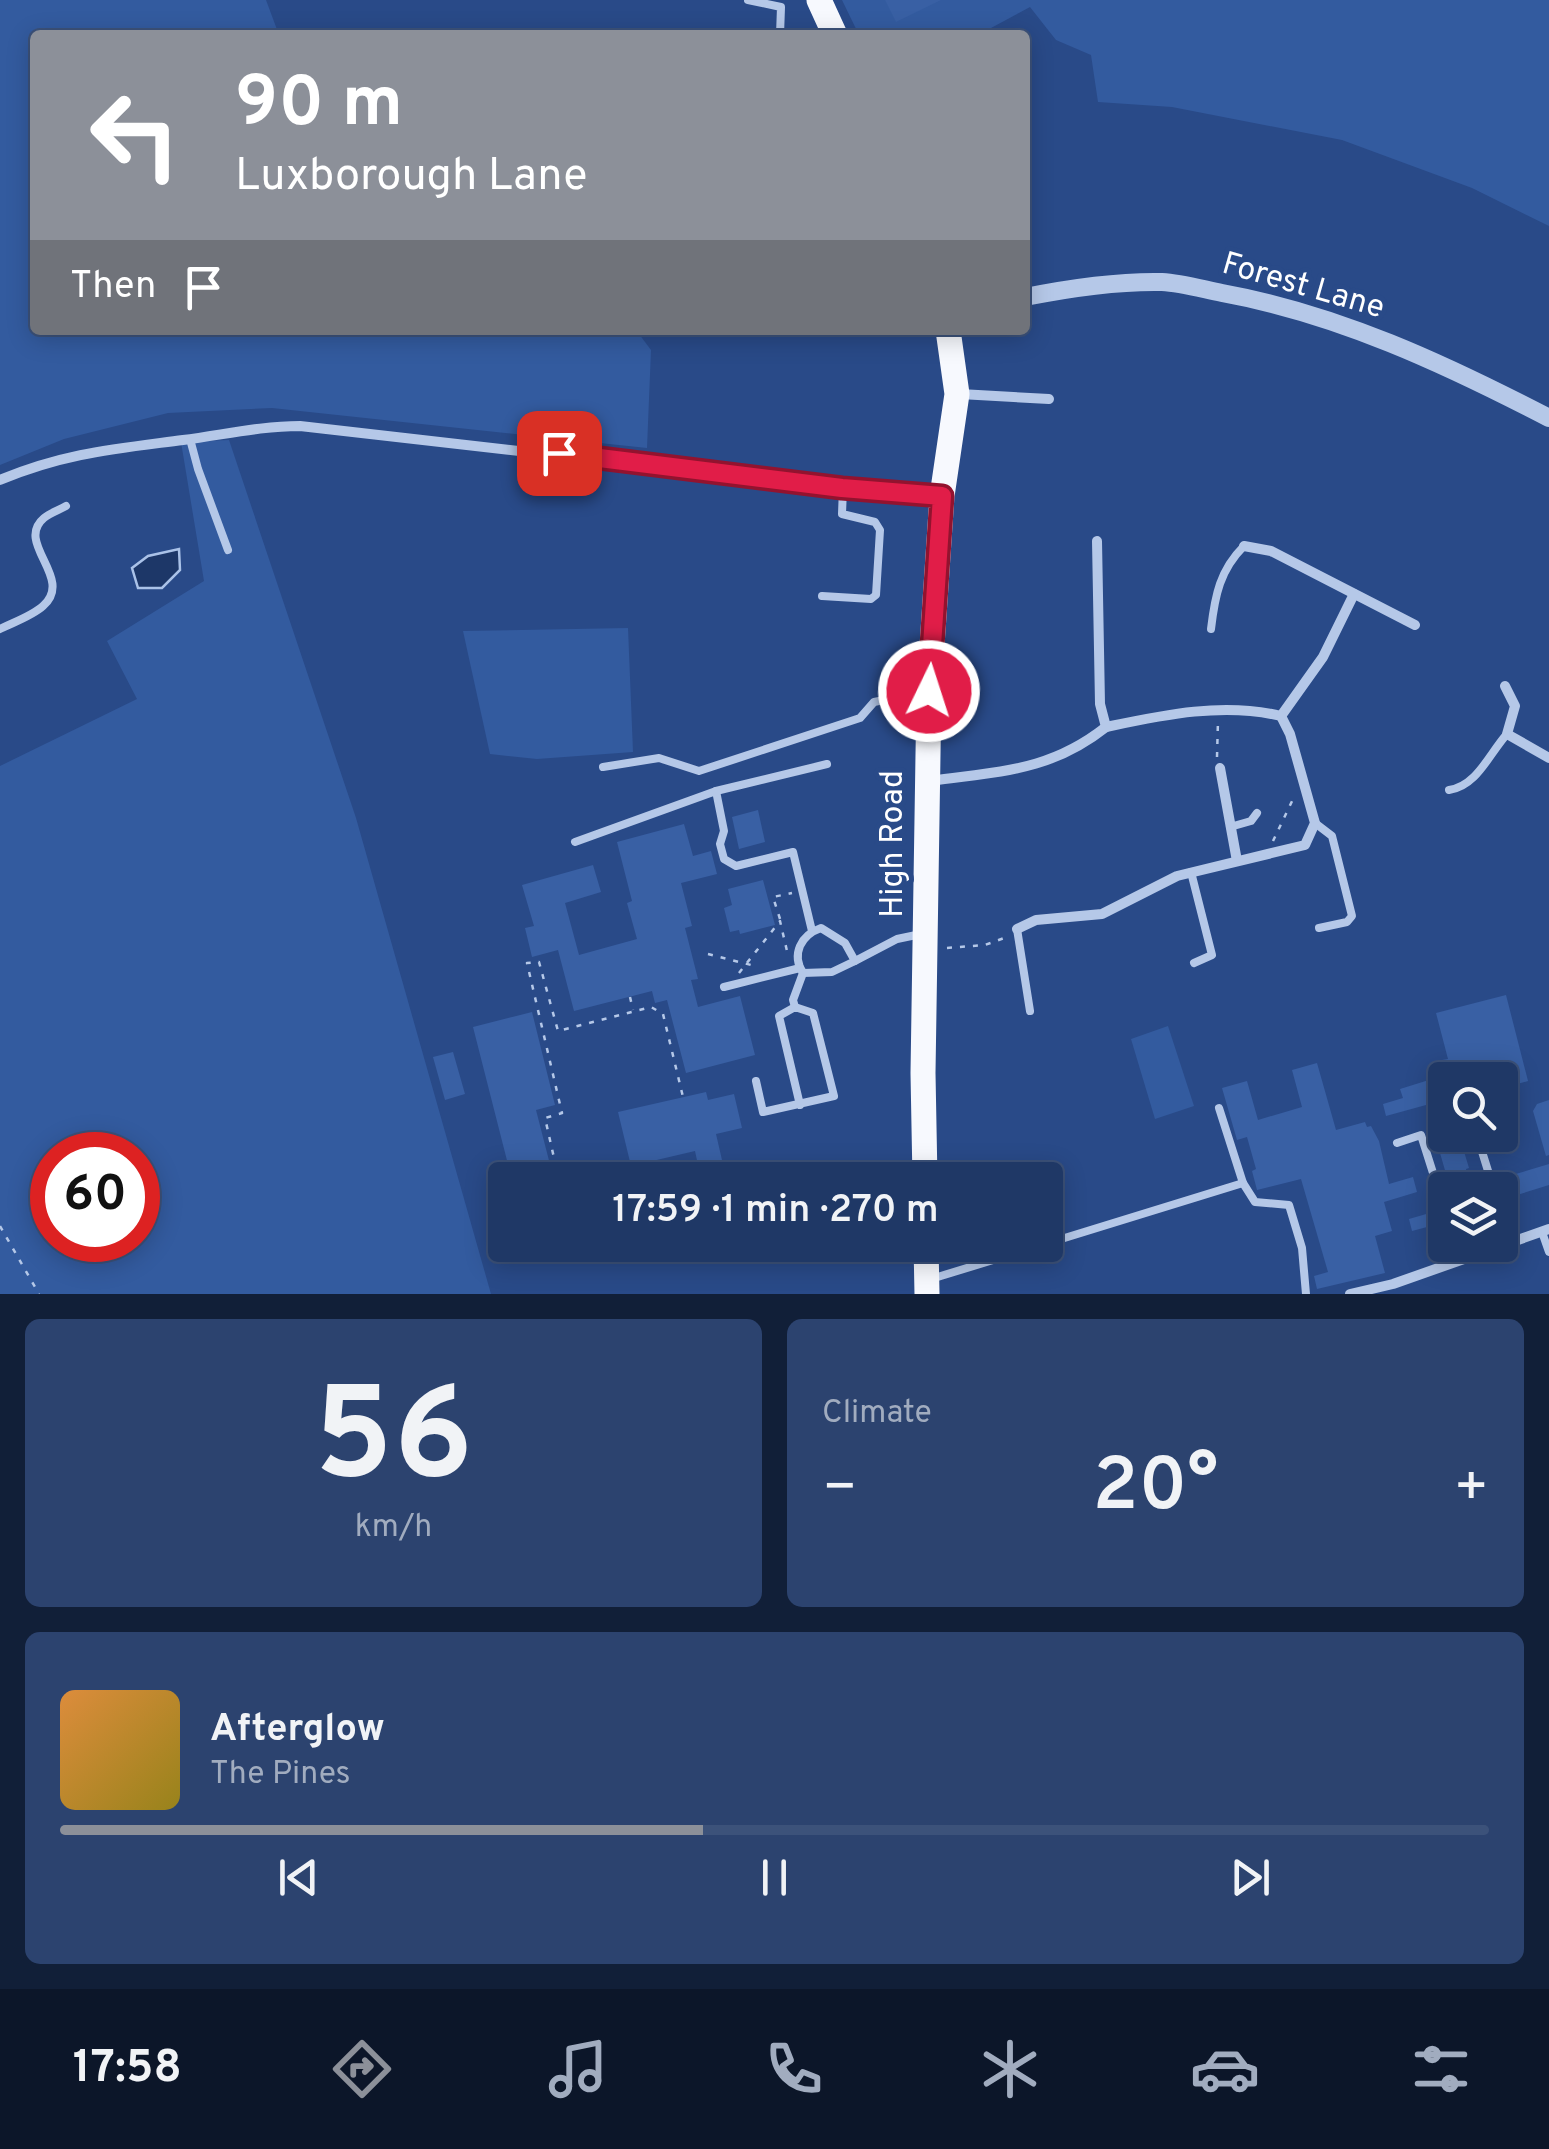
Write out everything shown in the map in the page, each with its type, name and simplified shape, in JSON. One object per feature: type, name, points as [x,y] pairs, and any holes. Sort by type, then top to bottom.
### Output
[{"type":"main road","points":[[820,0],[834,30]]},
{"type":"main road","name":"High Road","points":[[925,1162],[929,691],[942,496],[958,394],[949,335]]},
{"type":"street","name":"Forest Lane","points":[[1030,296],[1084,286],[1165,282],[1249,298],[1330,320],[1424,356],[1549,418]]},
{"type":"street","points":[[958,394],[1049,399]]},
{"type":"street","points":[[0,480],[60,457],[100,449],[269,426],[300,426],[942,496]]},
{"type":"street","points":[[1097,541],[1100,704],[1106,727]]},
{"type":"street","points":[[1244,546],[1270,551],[1414,625]]},
{"type":"street","points":[[1280,716],[1323,657],[1354,594]]},
{"type":"street","points":[[1505,686],[1515,706],[1507,734],[1549,758]]},
{"type":"street","points":[[926,782],[1055,760],[1106,727],[1180,711],[1264,712],[1280,716],[1290,734],[1315,824],[1305,845],[1177,876],[1102,914],[1036,920],[1017,930]]},
{"type":"street","points":[[1220,768],[1238,861]]},
{"type":"street","points":[[1518,1241],[1545,1230]]},
{"type":"street","points":[[1350,1294],[1456,1262]]},
{"type":"lane","points":[[748,0],[781,7],[780,30]]},
{"type":"lane","points":[[190,439],[228,550]]},
{"type":"lane","points":[[822,596],[871,599],[876,594],[880,530],[875,522],[842,514],[842,488]]},
{"type":"lane","points":[[0,629],[43,606],[51,596],[55,581],[36,540],[37,528],[43,518],[66,506]]},
{"type":"lane","points":[[1211,629],[1222,575],[1244,546]]},
{"type":"lane","points":[[603,767],[660,758],[699,771],[860,718],[874,702],[929,691]]},
{"type":"lane","points":[[1448,790],[1465,785],[1474,777],[1507,734]]},
{"type":"lane","points":[[574,842],[716,792],[828,764]]},
{"type":"lane","points":[[716,792],[724,831],[720,844],[724,859],[736,866],[793,852],[812,931]]},
{"type":"lane","points":[[1230,827],[1251,821],[1257,813]]},
{"type":"lane","points":[[1315,824],[1332,836],[1352,916],[1347,922],[1319,928]]},
{"type":"lane","points":[[1192,872],[1212,955],[1194,963]]},
{"type":"lane","points":[[794,1007],[798,951],[805,936],[822,928],[830,932],[845,942],[855,961]]},
{"type":"lane","points":[[1017,930],[1030,1011]]},
{"type":"lane","points":[[726,986],[795,971],[832,972],[897,939],[926,941]]},
{"type":"lane","points":[[756,1081],[763,1112],[800,1105],[834,1096],[813,1012],[794,1007],[779,1016],[800,1105]]},
{"type":"lane","points":[[1219,1108],[1243,1183],[1255,1202],[1288,1205],[1302,1248],[1306,1294]]},
{"type":"lane","points":[[1397,1142],[1421,1135],[1433,1172]]},
{"type":"lane","points":[[1063,1238],[1243,1183]]},
{"type":"lane","points":[[1545,1230],[1549,1252]]},
{"type":"lane","points":[[927,1270],[963,1262]]},
{"type":"path","points":[[1218,712],[1220,768]]},
{"type":"path","points":[[1276,852],[1272,839],[1304,783]]},
{"type":"path","points":[[708,954],[795,971],[774,897],[802,891]]},
{"type":"path","points":[[726,986],[780,921]]},
{"type":"path","points":[[926,941],[1003,941],[1017,930]]},
{"type":"path","points":[[555,1162],[545,1118],[562,1113],[527,964],[538,962],[558,1031],[652,1007],[664,1014],[683,1097]]},
{"type":"path","points":[[630,997],[634,1012]]},
{"type":"path","points":[[0,1226],[38,1294]]},
{"type":"shaded area","points":[[0,0],[266,0],[277,30],[30,30],[30,335],[640,335],[651,350],[647,448],[272,408],[168,413],[64,439],[0,465]]},
{"type":"shaded area","points":[[842,0],[1549,0],[1549,226],[1472,188],[1342,140],[1172,107],[1098,102],[1091,55],[1056,40],[1030,7],[987,30],[857,30]]},
{"type":"shaded area","points":[[229,440],[356,818],[491,1294],[0,1294],[0,766],[137,699],[107,641],[204,581],[181,442]]},
{"type":"shaded area","points":[[179,549],[180,570],[162,588],[138,588],[132,568],[148,556]]},
{"type":"shaded area","points":[[628,628],[633,752],[537,759],[490,754],[463,631]]},
{"type":"shaded area","points":[[1168,1026],[1194,1106],[1155,1119],[1131,1039]]},
{"type":"building","points":[[885,0],[941,0],[896,22]]},
{"type":"building","points":[[758,810],[765,842],[739,849],[732,817]]},
{"type":"building","points":[[684,824],[693,856],[711,851],[717,874],[681,883],[692,926],[685,928],[698,979],[691,980],[698,1007],[740,996],[755,1055],[686,1073],[667,1000],[655,1003],[652,991],[574,1011],[558,950],[532,957],[525,928],[534,926],[522,885],[593,865],[601,892],[565,903],[579,955],[637,939],[617,842]]},
{"type":"building","points":[[763,880],[775,925],[740,934],[739,930],[730,932],[724,908],[732,905],[728,889]]},
{"type":"building","points":[[1506,995],[1528,1081],[1518,1084],[1518,1062],[1443,1062],[1448,1059],[1436,1013]]},
{"type":"building","points":[[532,1012],[555,1105],[536,1110],[549,1162],[507,1162],[473,1027]]},
{"type":"building","points":[[453,1052],[465,1094],[445,1100],[433,1057]]},
{"type":"building","points":[[1317,1063],[1336,1130],[1365,1122],[1367,1127],[1371,1126],[1379,1141],[1389,1184],[1413,1177],[1417,1192],[1384,1202],[1392,1231],[1375,1236],[1385,1273],[1317,1289],[1314,1276],[1328,1272],[1301,1179],[1257,1190],[1247,1137],[1237,1140],[1222,1088],[1247,1081],[1258,1120],[1302,1107],[1292,1070]]},
{"type":"building","points":[[1428,1080],[1428,1112],[1426,1105],[1386,1116],[1383,1104],[1403,1098],[1400,1089]]},
{"type":"building","points":[[706,1092],[708,1100],[734,1094],[742,1128],[716,1134],[722,1160],[697,1162],[695,1151],[648,1162],[630,1162],[618,1112]]},
{"type":"building","points":[[1549,1100],[1546,1156],[1533,1111],[1537,1104]]},
{"type":"building","points":[[1440,1152],[1464,1152],[1467,1172],[1446,1172]]},
{"type":"building","points":[[1549,1164],[1549,1185],[1518,1195],[1518,1173]]},
{"type":"building","points":[[1428,1213],[1428,1230],[1427,1227],[1412,1231],[1409,1219]]},
{"type":"route","points":[[559,453],[842,488],[942,496],[929,691]]}]
